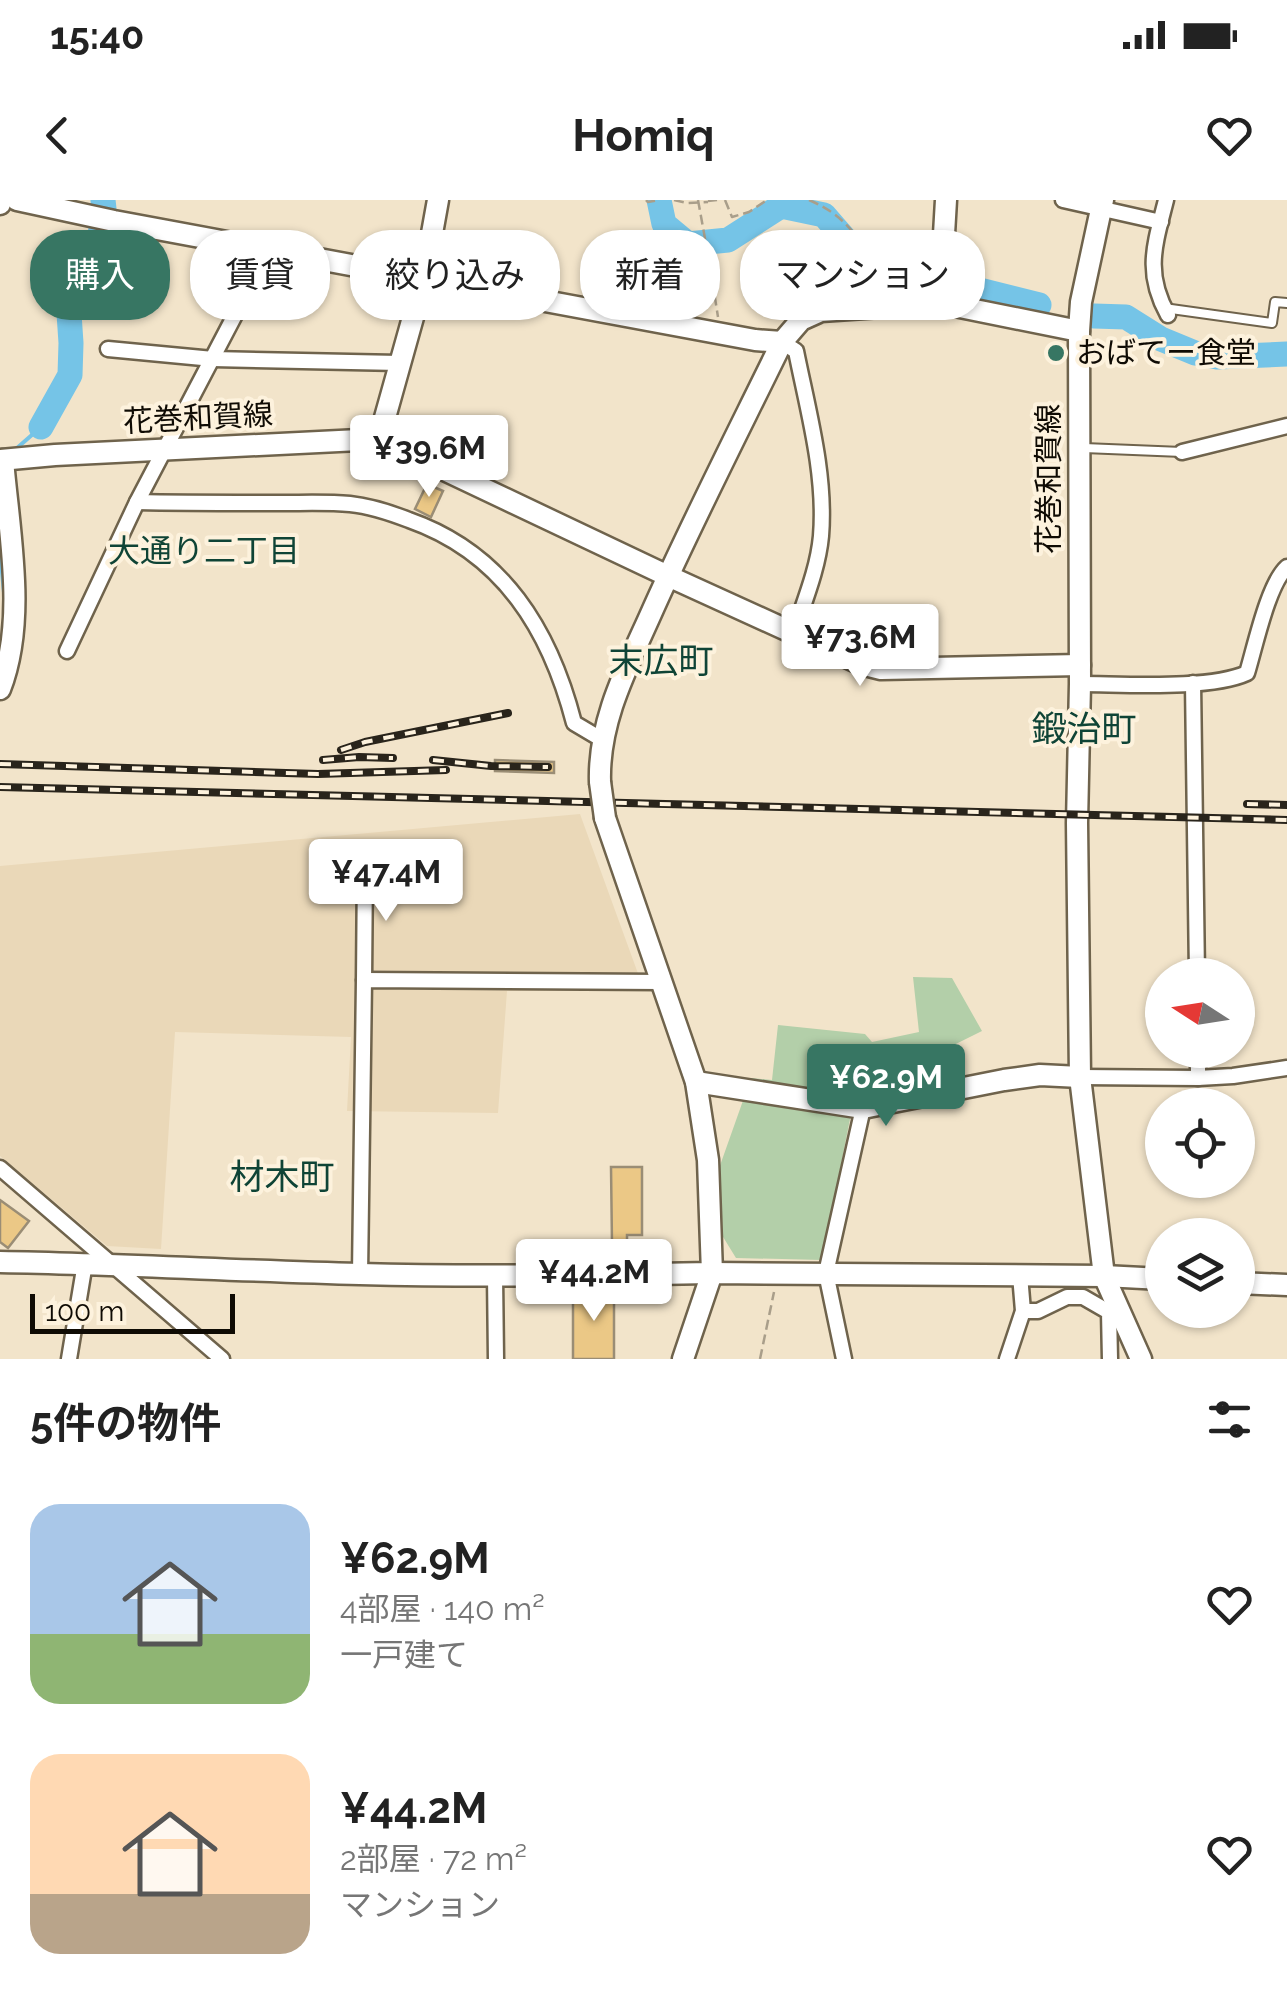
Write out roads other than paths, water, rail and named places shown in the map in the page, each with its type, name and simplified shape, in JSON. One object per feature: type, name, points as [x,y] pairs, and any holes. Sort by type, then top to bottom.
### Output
[{"type":"street","points":[[17,200],[190,235]]},
{"type":"street","points":[[433,230],[438,200]]},
{"type":"street","points":[[944,230],[946,200]]},
{"type":"street","points":[[1063,200],[1102,204],[1161,222]]},
{"type":"street","points":[[1166,200],[1152,262],[1156,295],[1166,311]]},
{"type":"street","name":"花巻和賀線","points":[[1102,204],[1081,302],[1079,331],[1080,1077],[1104,1276],[1141,1359]]},
{"type":"street","points":[[560,304],[782,342],[796,351],[816,450],[821,536],[794,634]]},
{"type":"street","points":[[985,311],[1079,331]]},
{"type":"street","points":[[67,651],[137,502],[233,320]]},
{"type":"street","points":[[412,320],[379,439],[861,664],[882,669],[1193,683],[1238,678],[1248,673],[1272,591],[1279,574],[1287,567]]},
{"type":"street","points":[[683,1359],[712,1273],[708,1160],[696,1082],[605,818],[600,782],[601,739],[615,696],[668,576],[782,342],[801,320]]},
{"type":"street","points":[[108,349],[213,359],[399,363]]},
{"type":"street","points":[[1182,452],[1287,426]]},
{"type":"street","name":"花巻和賀線","points":[[2,460],[379,439]]},
{"type":"street","points":[[0,689],[12,653],[15,620],[2,460]]},
{"type":"street","points":[[137,502],[352,504],[435,529],[472,552],[504,581],[531,615],[564,687],[574,723],[601,739]]},
{"type":"street","points":[[1193,683],[1196,958]]},
{"type":"street","points":[[360,1274],[365,867]]},
{"type":"street","points":[[364,980],[661,982]]},
{"type":"street","points":[[1198,1068],[1198,1078]]},
{"type":"street","points":[[696,1082],[863,1108],[1040,1075],[1198,1078],[1287,1068]]},
{"type":"street","points":[[844,1359],[826,1273],[863,1108]]},
{"type":"street","points":[[0,1168],[222,1359]]},
{"type":"street","points":[[0,1262],[495,1276],[826,1273],[1145,1278]]},
{"type":"street","points":[[69,1359],[85,1264]]},
{"type":"street","points":[[1007,1359],[1023,1311],[1020,1275]]},
{"type":"street","points":[[495,1276],[496,1359]]},
{"type":"street","points":[[1255,1283],[1287,1285]]},
{"type":"street","points":[[1023,1311],[1038,1311],[1067,1297],[1083,1296],[1109,1312],[1110,1359]]},
{"type":"lane","points":[[1166,311],[1272,323],[1274,302],[1287,303]]},
{"type":"lane","points":[[1079,448],[1182,452]]},
{"type":"waterway","points":[[41,427],[70,375],[67,284],[77,264],[98,248],[103,200]]},
{"type":"waterway","points":[[659,200],[664,224],[688,244],[728,240],[740,232]]},
{"type":"waterway","points":[[744,230],[781,206],[824,215],[837,230]]},
{"type":"waterway","points":[[985,292],[1039,305]]},
{"type":"waterway","points":[[1094,316],[1126,317],[1161,339],[1195,353],[1217,357],[1287,354]]},
{"type":"waterway","points":[[17,448],[41,427]]},
{"type":"waterway","points":[[0,551],[5,603]]},
{"type":"railway","points":[[341,750],[508,713]]},
{"type":"railway","points":[[323,760],[393,758]]},
{"type":"railway","points":[[433,760],[548,767]]},
{"type":"railway","points":[[0,764],[318,774],[446,770]]},
{"type":"railway","points":[[0,787],[1287,820]]},
{"type":"railway","points":[[1247,804],[1287,805]]},
{"type":"place","name":"おばてー食堂","points":[[1056,353]]},
{"type":"district","name":"大通り二丁目","points":[[204,551]]},
{"type":"district","name":"末広町","points":[[661,661]]},
{"type":"district","name":"鍛治町","points":[[1084,729]]},
{"type":"district","name":"材木町","points":[[282,1177]]}]
